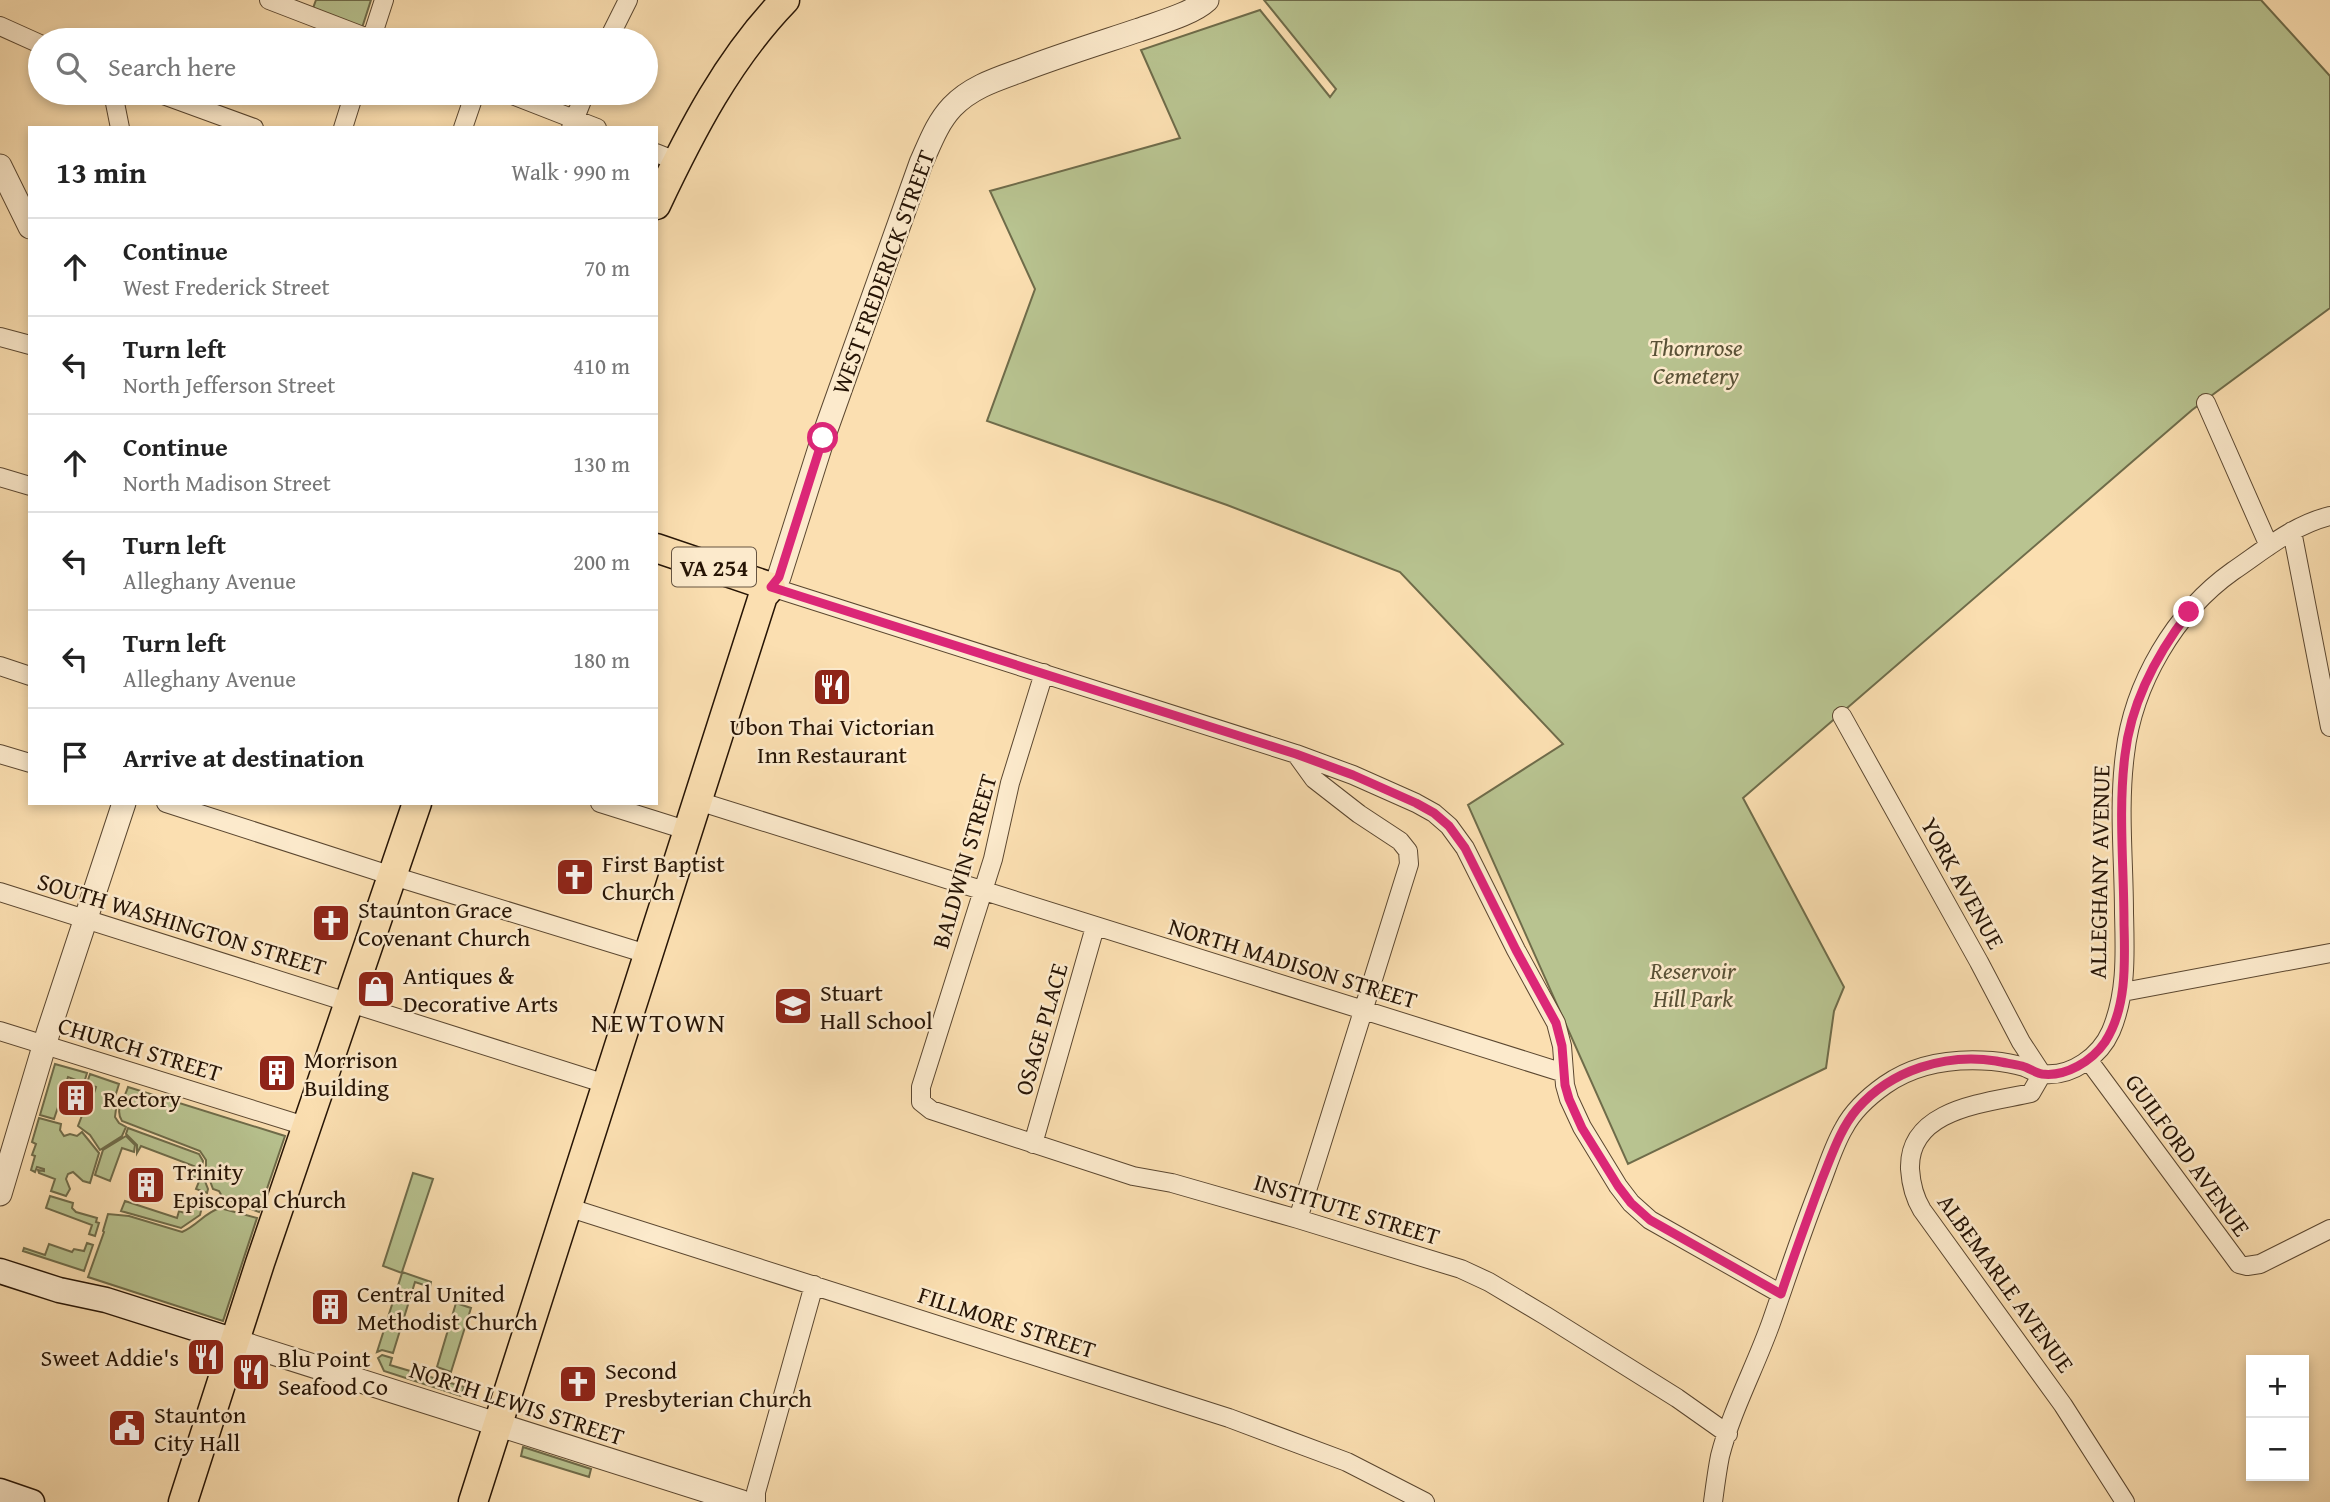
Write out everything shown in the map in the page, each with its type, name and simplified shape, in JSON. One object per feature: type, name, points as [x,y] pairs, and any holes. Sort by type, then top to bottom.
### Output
[{"type":"main road","points":[[658,195],[666,157],[766,19],[785,0]]},
{"type":"main road","name":"VA 254","points":[[658,549],[771,587]]},
{"type":"main road","name":"WEST FREDERICK STREET","points":[[473,1502],[763,596],[771,587]]},
{"type":"main road","points":[[183,1502],[306,1126],[416,805]]},
{"type":"main road","points":[[0,1271],[59,1290],[106,1300],[235,1341]]},
{"type":"main road","points":[[0,1491],[32,1502]]},
{"type":"street","points":[[269,0],[340,28]]},
{"type":"street","points":[[375,28],[384,0]]},
{"type":"street","points":[[614,28],[628,0]]},
{"type":"street","name":"WEST FREDERICK STREET","points":[[771,587],[779,577],[823,438],[921,163],[940,121],[961,98],[981,86],[1061,55],[1157,24],[1207,0]]},
{"type":"street","points":[[0,26],[28,39]]},
{"type":"street","points":[[115,105],[120,126]]},
{"type":"street","points":[[191,105],[249,126]]},
{"type":"street","points":[[344,126],[350,105]]},
{"type":"street","points":[[464,126],[471,105]]},
{"type":"street","points":[[533,105],[573,123],[580,105]]},
{"type":"street","points":[[0,166],[28,223]]},
{"type":"street","points":[[0,337],[28,344]]},
{"type":"street","points":[[2206,403],[2269,546]]},
{"type":"street","points":[[0,477],[28,485]]},
{"type":"street","name":"ALLEGHANY AVENUE","points":[[2089,1061],[2110,1032],[2123,992],[2124,756],[2137,704],[2162,650],[2189,612],[2226,576],[2269,546],[2313,520],[2330,516]]},
{"type":"street","points":[[2292,531],[2330,727]]},
{"type":"street","points":[[771,587],[1296,754],[1353,775],[1424,807],[1440,818],[1465,848],[1556,1023],[1569,1099],[1582,1128],[1618,1186],[1641,1214],[1781,1294]]},
{"type":"street","points":[[0,666],[28,675]]},
{"type":"street","name":"BALDWIN STREET","points":[[921,1102],[920,1087],[993,859],[1010,783],[1044,673]]},
{"type":"street","name":"YORK AVENUE","points":[[1842,716],[2021,1042],[2042,1074]]},
{"type":"street","points":[[0,754],[28,762]]},
{"type":"street","points":[[1296,754],[1314,779],[1359,814],[1401,841],[1408,851],[1409,863],[1298,1219]]},
{"type":"street","name":"NORTH MADISON STREET","points":[[698,801],[1564,1073]]},
{"type":"street","points":[[0,1194],[45,1044],[123,805]]},
{"type":"street","points":[[172,805],[647,954]]},
{"type":"street","points":[[606,805],[688,831]]},
{"type":"street","name":"SOUTH WASHINGTON STREET","points":[[0,892],[606,1084]]},
{"type":"street","name":"OSAGE PLACE","points":[[1033,1144],[1096,927]]},
{"type":"street","points":[[2123,992],[2330,953]]},
{"type":"street","name":"CHURCH STREET","points":[[0,1031],[306,1126]]},
{"type":"street","points":[[1713,1502],[1720,1457],[1728,1434],[1803,1229],[1838,1139],[1848,1121],[1867,1100],[1891,1081],[1912,1070],[1941,1062],[1993,1061],[2021,1066],[2042,1074],[2067,1070],[2089,1061]]},
{"type":"street","name":"GUILFORD AVENUE","points":[[2089,1061],[2239,1264],[2260,1264],[2330,1230]]},
{"type":"street","name":"ALBEMARLE AVENUE","points":[[2042,1074],[2031,1093],[1952,1112],[1930,1125],[1917,1139],[1910,1156],[1911,1182],[1922,1210],[2063,1405],[2125,1502]]},
{"type":"street","name":"INSTITUTE STREET","points":[[921,1102],[931,1110],[1133,1176],[1172,1183],[1461,1269],[1482,1278],[1677,1398],[1728,1434]]},
{"type":"street","name":"FILLMORE STREET","points":[[568,1207],[1229,1418],[1347,1462],[1425,1502]]},
{"type":"street","points":[[756,1502],[756,1492],[814,1285]]},
{"type":"street","name":"NORTH LEWIS STREET","points":[[235,1341],[743,1502]]},
{"type":"green space","points":[[316,0],[371,0],[362,28],[354,28],[312,11]]},
{"type":"green space","name":"Thornrose Cemetery","points":[[1264,0],[2261,0],[2330,76],[2330,308],[2192,410],[1743,798],[1844,987],[1834,1011],[1826,1068],[1628,1164],[1468,805],[1563,744],[1400,572],[1227,505],[987,421],[1035,289],[990,191],[1180,138],[1141,50],[1260,10],[1330,97],[1336,89]]},
{"type":"green space","points":[[55,1064],[87,1073],[84,1083],[68,1077],[54,1119],[40,1115]]},
{"type":"green space","points":[[90,1074],[119,1084],[115,1097],[115,1117],[126,1127],[122,1136],[100,1150],[90,1135],[78,1126],[83,1113],[87,1114],[96,1087],[87,1083]]},
{"type":"green space","points":[[128,1087],[285,1136],[259,1212],[223,1198],[219,1191],[213,1189],[206,1170],[206,1160],[200,1151],[122,1121],[119,1112]]},
{"type":"green space","points":[[39,1118],[61,1124],[60,1130],[64,1136],[77,1136],[82,1132],[99,1153],[90,1183],[83,1181],[73,1172],[68,1174],[66,1179],[70,1189],[66,1196],[51,1191],[55,1179],[39,1173],[38,1170],[44,1169],[37,1167],[35,1172],[31,1170],[36,1144],[32,1142]]},
{"type":"green space","points":[[128,1128],[199,1154],[203,1161],[201,1171],[207,1193],[196,1189],[200,1179],[191,1176],[194,1166],[141,1146],[137,1153],[137,1145],[126,1134]]},
{"type":"green space","points":[[126,1136],[135,1145],[134,1152],[122,1148],[110,1181],[95,1175],[103,1150]]},
{"type":"green space","points":[[413,1173],[433,1179],[402,1272],[431,1282],[430,1287],[415,1282],[393,1353],[382,1350],[377,1352],[402,1273],[383,1266]]},
{"type":"green space","points":[[50,1196],[73,1203],[72,1208],[76,1212],[97,1218],[96,1222],[99,1223],[95,1236],[89,1234],[92,1225],[46,1208]]},
{"type":"green space","points":[[125,1201],[177,1218],[179,1211],[187,1214],[191,1204],[202,1207],[200,1215],[181,1228],[121,1211]]},
{"type":"green space","points":[[220,1208],[257,1218],[223,1321],[88,1277],[108,1214],[129,1216],[182,1232]]},
{"type":"green space","points":[[87,1243],[93,1245],[84,1271],[23,1251],[24,1248],[45,1255],[49,1244],[72,1252],[74,1249],[84,1251]]},
{"type":"green space","points":[[456,1303],[471,1308],[451,1372],[437,1367]]},
{"type":"green space","points":[[382,1355],[392,1358],[390,1365],[464,1387],[461,1396],[384,1371],[378,1358]]},
{"type":"green space","points":[[523,1447],[591,1469],[589,1477],[521,1456]]},
{"type":"place","name":"Ubon Thai Victorian Inn Restaurant","points":[[832,687]]},
{"type":"place","name":"First Baptist Church","points":[[575,877]]},
{"type":"place","name":"Staunton Grace Covenant Church","points":[[331,923]]},
{"type":"place","name":"Antiques & Decorative Arts","points":[[376,989]]},
{"type":"place","name":"Stuart Hall School","points":[[793,1006]]},
{"type":"place","name":"Morrison Building","points":[[277,1073]]},
{"type":"place","name":"Rectory","points":[[76,1098]]},
{"type":"place","name":"Trinity Episcopal Church","points":[[146,1185]]},
{"type":"place","name":"Central United Methodist Church","points":[[330,1307]]},
{"type":"place","name":"Sweet Addie's","points":[[206,1357]]},
{"type":"place","name":"Blu Point Seafood Co","points":[[251,1372]]},
{"type":"place","name":"Second Presbyterian Church","points":[[578,1384]]},
{"type":"place","name":"Staunton City Hall","points":[[127,1428]]},
{"type":"district","name":"NEWTOWN","points":[[659,1022]]},
{"type":"route","points":[[823,438],[779,577],[771,587],[1296,754],[1353,775],[1434,813],[1449,826],[1465,848],[1556,1023],[1569,1099],[1582,1128],[1618,1186],[1641,1214],[1650,1220],[1781,1294],[1838,1139],[1859,1107],[1881,1088],[1912,1070],[1941,1062],[1993,1061],[2021,1066],[2042,1074],[2067,1070],[2089,1061],[2110,1032],[2123,992],[2124,756],[2137,704],[2152,667],[2172,633],[2189,612]]},
{"type":"park label","name":"Reservoir Hill Park","points":[[1693,984]]}]
